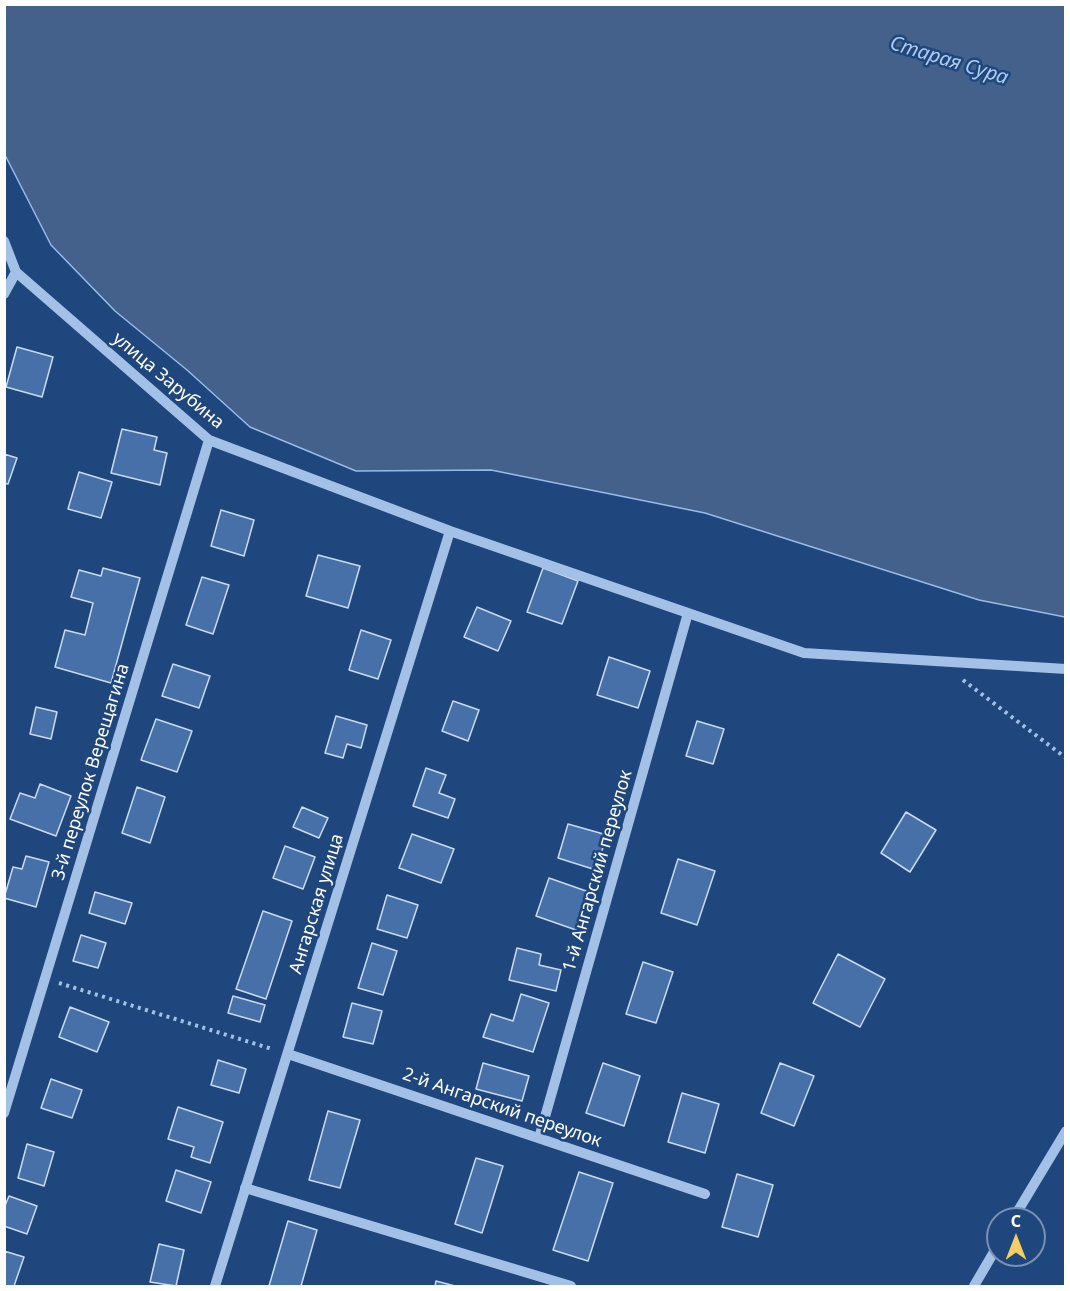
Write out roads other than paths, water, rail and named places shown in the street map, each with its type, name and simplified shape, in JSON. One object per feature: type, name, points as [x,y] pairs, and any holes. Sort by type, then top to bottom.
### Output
[{"type":"street","name":"улица Зарубина","points":[[4,242],[16,272],[209,440],[450,531],[804,653],[1065,669]]},
{"type":"street","points":[[4,294],[16,272]]},
{"type":"street","name":"3-й переулок Верещагина","points":[[4,1113],[209,440]]},
{"type":"street","name":"Ангарская улица","points":[[215,1287],[450,531]]},
{"type":"street","name":"1-й Ангарский переулок","points":[[539,1138],[688,613]]},
{"type":"street","name":"2-й Ангарский переулок","points":[[288,1054],[705,1194]]},
{"type":"street","points":[[1020,1207],[1065,1131]]},
{"type":"street","points":[[245,1188],[571,1287]]},
{"type":"street","points":[[974,1287],[986,1266]]},
{"type":"water","name":"Старая Сура","points":[[5,4],[1065,5],[1065,617],[979,600],[705,513],[491,470],[356,471],[250,427],[187,370],[115,311],[51,245],[5,155]]}]
